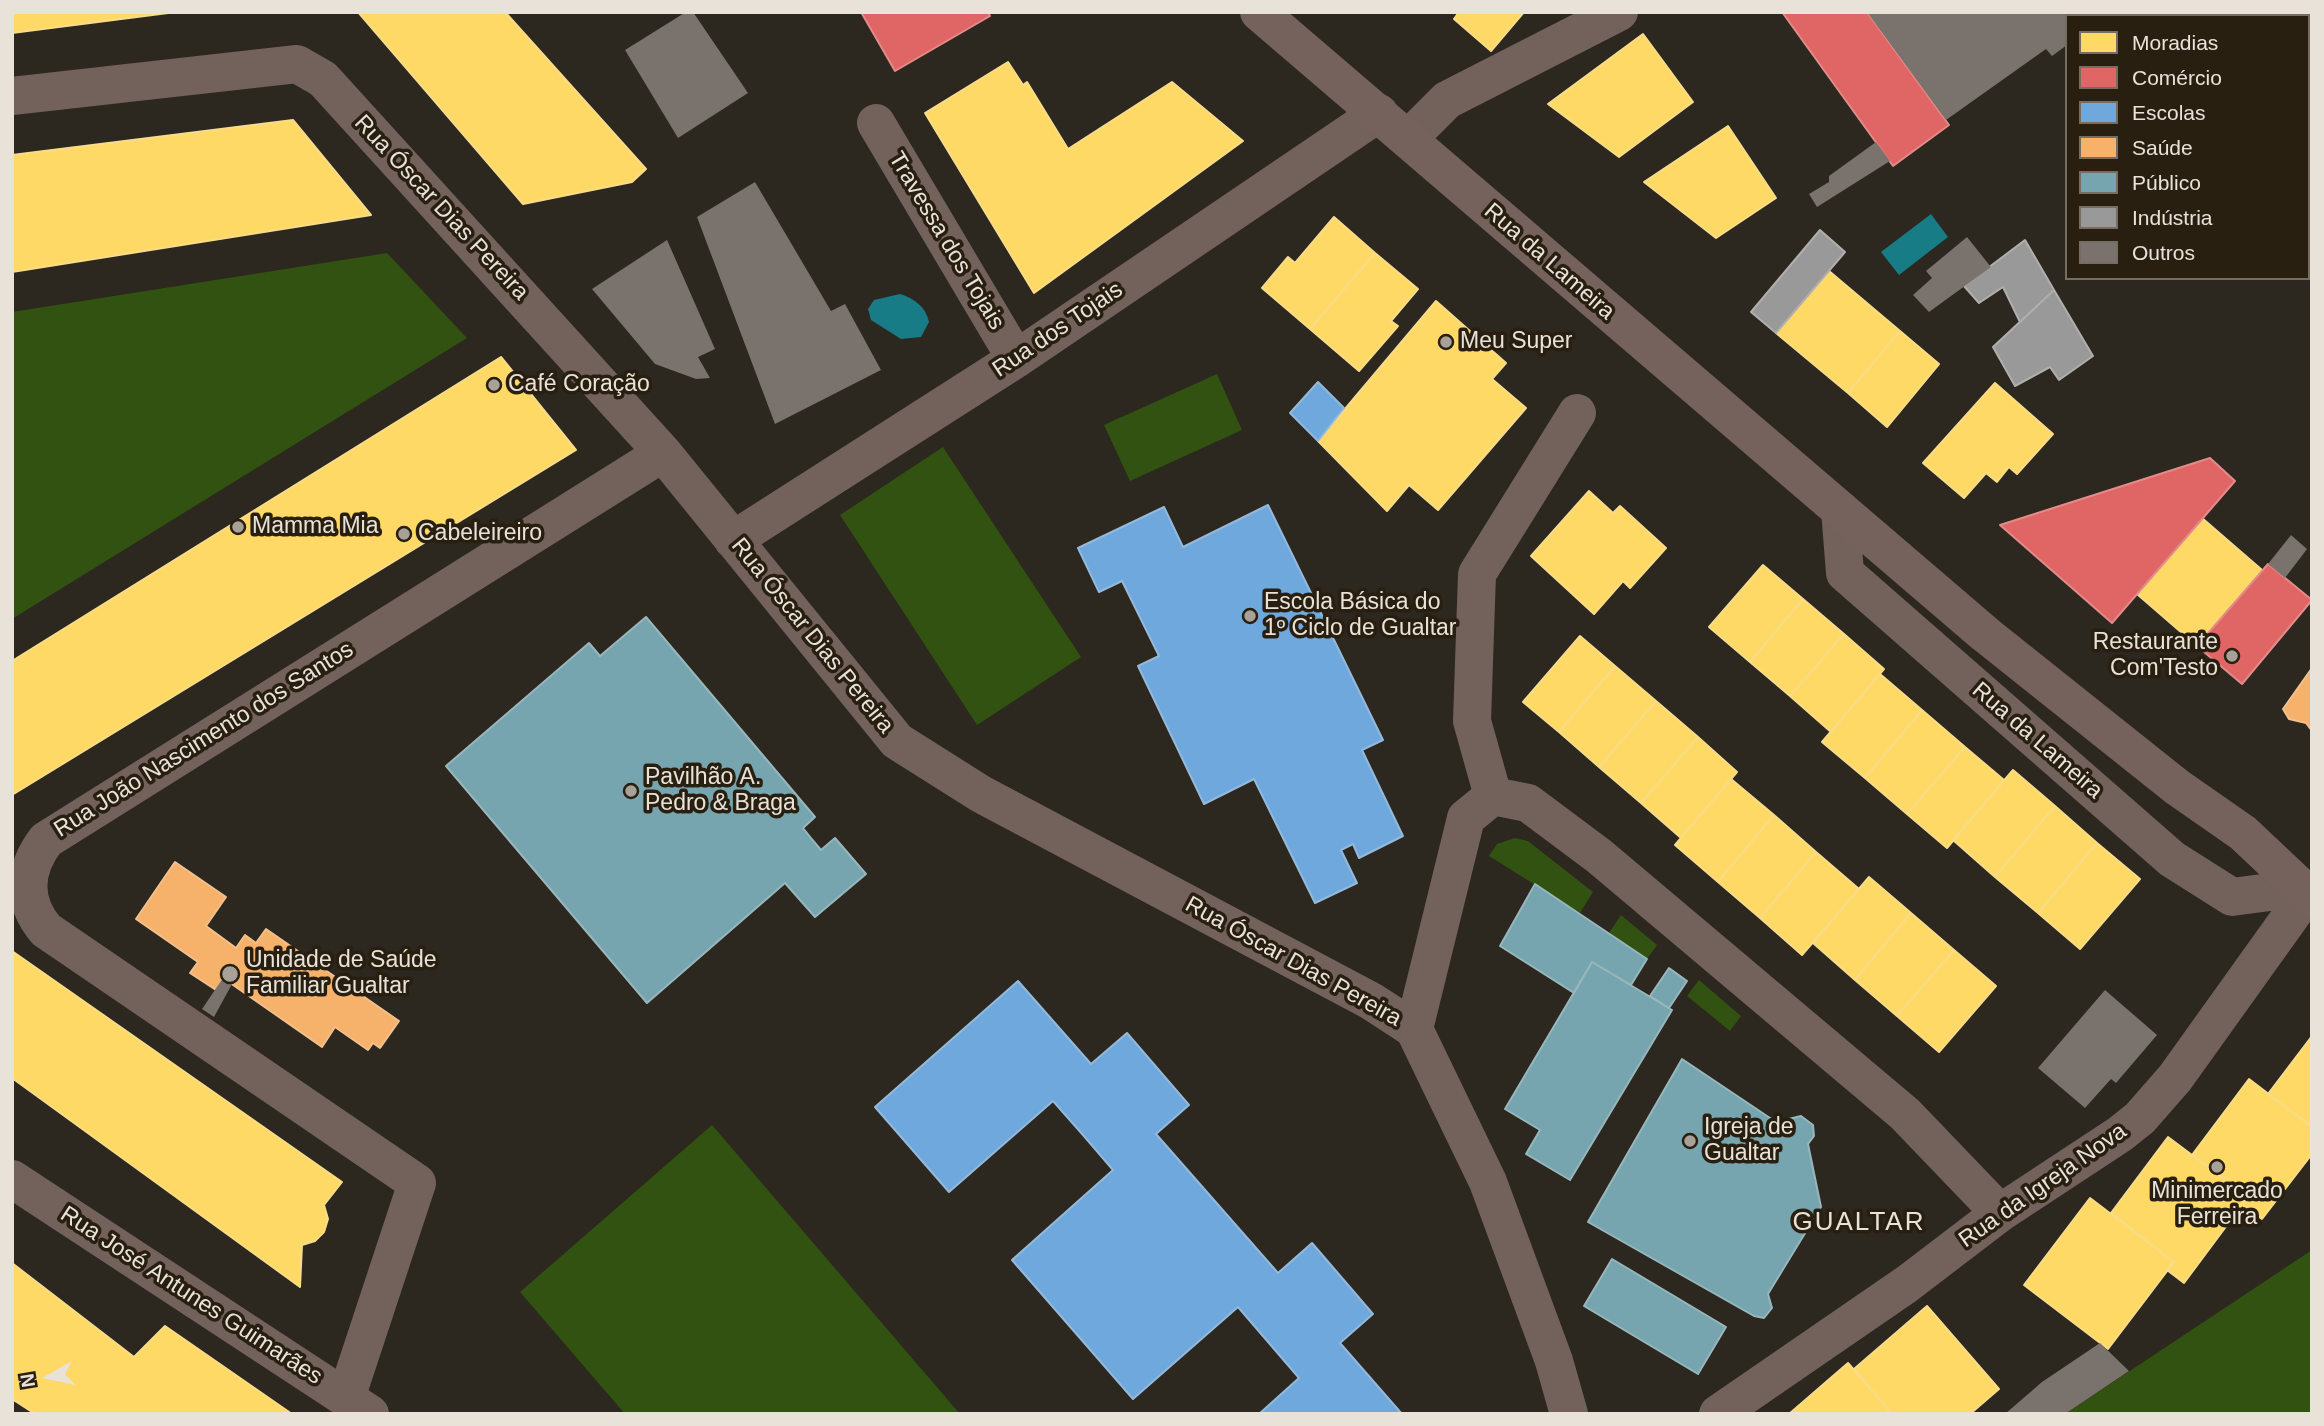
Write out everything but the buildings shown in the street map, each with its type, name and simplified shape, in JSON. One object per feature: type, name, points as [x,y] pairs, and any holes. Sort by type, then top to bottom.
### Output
[{"type":"main road","name":"Rua da Lameira","points":[[1259,12],[2007,652],[2177,788],[2306,880]]},
{"type":"street","points":[[1408,139],[1447,100],[1619,12]]},
{"type":"street","name":"Rua Óscar Dias Pereira","points":[[12,96],[297,64],[323,79],[663,453],[897,741],[981,794],[1371,1001],[1414,1029],[1488,1182],[1554,1362],[1569,1414]]},
{"type":"street","name":"Rua dos Tojais","points":[[733,540],[1016,359],[1379,114]]},
{"type":"street","name":"Travessa dos Tojais","points":[[876,123],[1016,359]]},
{"type":"street","points":[[1493,796],[1472,720],[1477,574],[1577,413]]},
{"type":"street","name":"Rua João Nascimento dos Santos","points":[[358,1406],[417,1183],[46,930],[33,912],[29,899],[30,867],[46,839],[663,453]]},
{"type":"street","name":"Rua da Lameira","points":[[1840,510],[1845,573],[2172,859],[2232,897],[2306,880]]},
{"type":"street","points":[[1414,1029],[1466,818],[1493,796]]},
{"type":"street","points":[[1493,796],[1528,803],[1599,856],[1905,1114],[2000,1213]]},
{"type":"street","name":"Rua da Igreja Nova","points":[[1718,1414],[1908,1284],[2000,1213],[2120,1134],[2158,1100],[2306,880]]},
{"type":"street","name":"Rua José Antunes Guimarães","points":[[12,1179],[358,1406]]},
{"type":"green space","points":[[387,253],[467,338],[12,619],[12,312]]},
{"type":"green space","points":[[1217,374],[1242,430],[1130,481],[1104,425]]},
{"type":"green space","points":[[943,447],[1081,657],[977,725],[840,515]]},
{"type":"green space","points":[[1515,838],[1528,841],[1593,892],[1580,913],[1489,856],[1497,844]]},
{"type":"green space","points":[[1621,915],[1657,945],[1647,959],[1609,933]]},
{"type":"green space","points":[[1699,980],[1741,1016],[1730,1031],[1687,996]]},
{"type":"green space","points":[[712,1125],[960,1414],[625,1414],[520,1292]]},
{"type":"green space","points":[[2312,1250],[2312,1414],[2065,1414]]},
{"type":"water","points":[[1931,214],[1948,237],[1899,275],[1881,252]]},
{"type":"water","points":[[900,294],[915,301],[925,312],[929,322],[921,337],[901,339],[871,320],[868,309],[874,300]]},
{"type":"place","name":"Meu Super","points":[[1446,342]]},
{"type":"place","name":"Café Coração","points":[[494,385]]},
{"type":"place","name":"Mamma Mia","points":[[238,527]]},
{"type":"place","name":"Cabeleireiro","points":[[404,534]]},
{"type":"place","name":"Escola Básica do 1º Ciclo de Gualtar","points":[[1250,616]]},
{"type":"place","name":"Restaurante Com'Testo","points":[[2232,656]]},
{"type":"place","name":"Pavilhão A. Pedro & Braga","points":[[631,791]]},
{"type":"place","name":"Unidade de Saúde Familiar Gualtar","points":[[230,974]]},
{"type":"place","name":"Igreja de Gualtar","points":[[1690,1141]]},
{"type":"place","name":"Minimercado Ferreira","points":[[2217,1167]]},
{"type":"district","name":"GUALTAR","points":[[1859,1223]]}]
